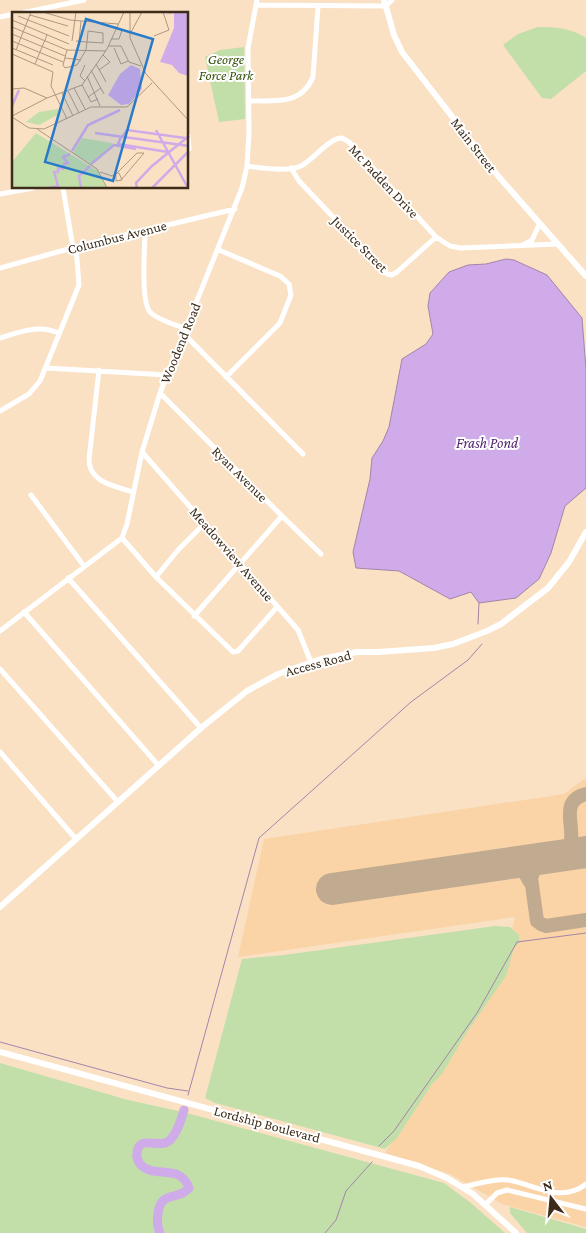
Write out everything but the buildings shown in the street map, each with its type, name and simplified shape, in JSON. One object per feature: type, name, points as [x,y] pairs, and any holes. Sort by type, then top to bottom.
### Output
[{"type":"main road","name":"Main Street","points":[[385,3],[394,35],[402,52],[498,176],[539,225],[586,276]]},
{"type":"main road","name":"Access Road","points":[[0,907],[201,728],[247,691],[278,674],[310,662],[358,652],[434,648],[460,642],[487,631],[501,624],[548,588],[569,562],[586,532]]},
{"type":"main road","name":"Lordship Boulevard","points":[[0,1052],[399,1160],[432,1171],[462,1187],[516,1233]]},
{"type":"street","points":[[26,12],[84,0]]},
{"type":"street","points":[[256,2],[318,6],[385,3],[392,0]]},
{"type":"street","name":"Woodend Road","points":[[122,538],[127,524],[142,452],[160,393],[219,250],[242,188],[247,166],[249,134],[248,48],[256,2]]},
{"type":"street","points":[[248,101],[294,98],[299,96],[309,86],[313,77],[318,6]]},
{"type":"street","name":"Mc Padden Drive","points":[[247,166],[256,168],[299,167],[336,139],[345,139],[436,237],[446,244],[454,247],[558,244]]},
{"type":"street","name":"Justice Street","points":[[292,168],[299,181],[387,274],[394,274],[436,237]]},
{"type":"street","points":[[0,194],[28,189]]},
{"type":"street","points":[[0,411],[33,391],[40,381],[79,285],[63,189]]},
{"type":"street","name":"Columbus Avenue","points":[[0,268],[74,247],[235,209]]},
{"type":"street","points":[[523,245],[532,240],[539,225]]},
{"type":"street","points":[[145,230],[144,294],[146,306],[153,315],[185,332],[226,377],[303,454]]},
{"type":"street","points":[[219,250],[280,276],[287,280],[291,291],[280,324],[226,377]]},
{"type":"street","points":[[0,338],[38,328],[50,329],[59,333]]},
{"type":"street","points":[[46,368],[167,375]]},
{"type":"street","points":[[98,370],[89,459],[90,468],[97,479],[133,492]]},
{"type":"street","name":"Ryan Avenue","points":[[160,393],[321,554]]},
{"type":"street","name":"Meadowview Avenue","points":[[142,452],[298,630],[310,662]]},
{"type":"street","points":[[31,495],[84,566]]},
{"type":"street","points":[[194,616],[282,516]]},
{"type":"street","points":[[156,577],[178,550],[205,523]]},
{"type":"street","points":[[0,631],[122,538],[156,577],[231,651],[238,651],[278,607]]},
{"type":"street","points":[[68,578],[201,728]]},
{"type":"street","points":[[24,612],[159,766]]},
{"type":"street","points":[[0,669],[118,802]]},
{"type":"street","points":[[0,752],[76,839]]},
{"type":"street","points":[[462,1187],[489,1181],[508,1180],[556,1194],[572,1191],[586,1184]]},
{"type":"street","points":[[485,1205],[498,1193],[507,1190],[586,1209]]},
{"type":"shaded area","points":[[586,779],[586,1227],[502,1204],[450,1174],[385,1153],[505,961],[515,917],[238,957],[264,839],[564,794]]},
{"type":"green space","points":[[538,27],[569,30],[586,38],[586,71],[551,99],[542,98],[503,45],[518,34]]},
{"type":"green space","name":"George Force Park","points":[[244,47],[245,119],[219,122],[205,57],[220,50]]},
{"type":"green space","points":[[495,926],[510,927],[519,935],[519,943],[514,948],[506,976],[467,1032],[442,1074],[432,1084],[397,1138],[385,1149],[215,1103],[205,1098],[242,959]]},
{"type":"green space","points":[[0,1063],[128,1100],[183,1112],[444,1183],[471,1203],[505,1233],[0,1233]]},
{"type":"green space","points":[[510,1207],[586,1229],[586,1233],[527,1233],[510,1213]]},
{"type":"water","name":"Frash Pond","points":[[506,259],[514,260],[547,275],[582,318],[586,369],[586,488],[565,506],[551,553],[539,579],[516,598],[479,603],[471,592],[450,599],[399,571],[356,568],[353,552],[370,479],[372,458],[389,427],[402,359],[426,344],[433,334],[428,306],[430,293],[449,272],[468,265],[486,264]]},
{"type":"waterway","points":[[478,624],[479,603]]},
{"type":"waterway","points":[[188,1095],[259,838],[411,702],[468,660],[482,644]]},
{"type":"waterway","points":[[379,1146],[394,1131],[477,1013],[517,942],[586,933]]},
{"type":"waterway","points":[[0,1042],[167,1088],[188,1091]]},
{"type":"waterway","points":[[160,1233],[158,1216],[163,1201],[166,1198],[185,1192],[189,1188],[185,1180],[173,1173],[145,1169],[140,1164],[137,1153],[141,1144],[160,1144],[169,1141],[176,1131],[184,1110]]},
{"type":"waterway","points":[[325,1233],[336,1220],[346,1191],[372,1162]]},
{"type":"taxiway","points":[[562,856],[569,849],[571,840],[571,805],[576,799],[586,794]]},
{"type":"taxiway","points":[[547,858],[535,867],[531,878],[537,921],[546,926],[586,920]]},
{"type":"taxiway","points":[[508,864],[523,870],[530,882]]},
{"type":"runway","points":[[332,889],[586,852]]}]
